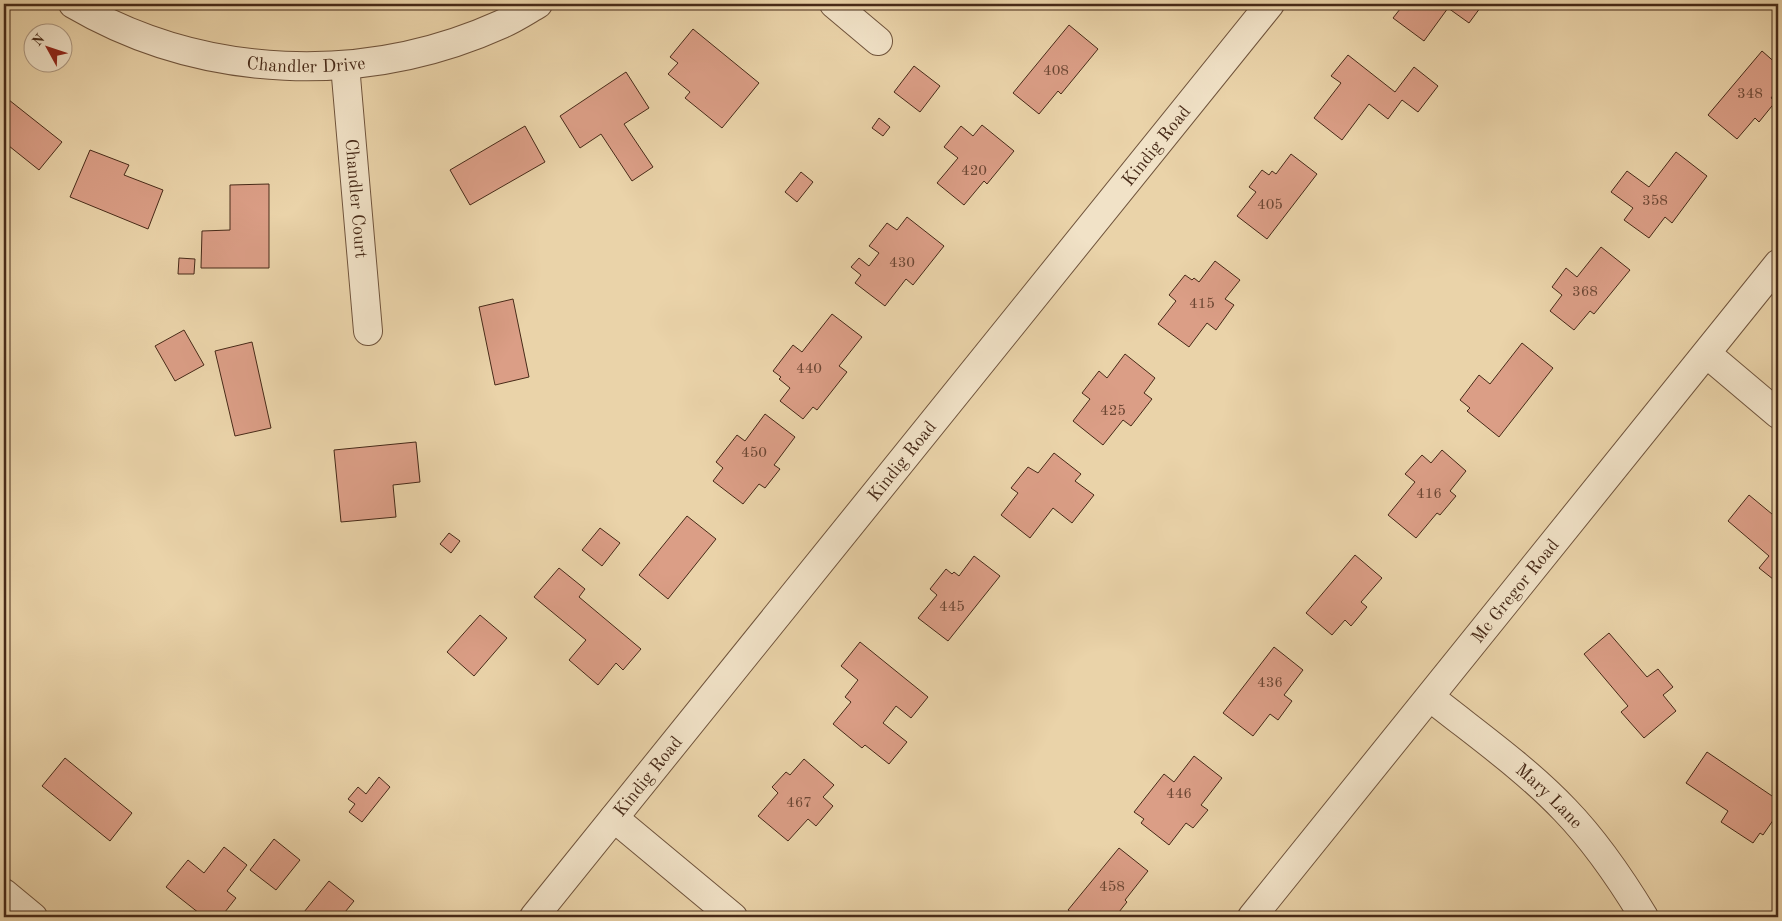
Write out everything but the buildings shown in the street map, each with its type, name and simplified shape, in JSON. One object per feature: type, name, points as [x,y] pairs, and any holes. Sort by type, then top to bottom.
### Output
[{"type":"street","name":"Chandler Drive","points":[[73,4],[101,19],[148,39],[209,57],[271,66],[322,67],[359,64],[433,50],[504,23],[538,4]]},
{"type":"street","points":[[834,4],[878,40]]},
{"type":"street","name":"Kindig Road","points":[[534,917],[1270,4]]},
{"type":"street","name":"Chandler Court","points":[[346,64],[368,331]]},
{"type":"street","name":"Mc Gregor Road","points":[[1252,917],[1778,264]]},
{"type":"street","points":[[1707,354],[1778,414]]},
{"type":"street","name":"Mary Lane","points":[[1430,697],[1538,784],[1565,809],[1613,868],[1644,917]]},
{"type":"street","points":[[614,818],[733,917]]},
{"type":"street","points":[[4,893],[33,917]]}]
